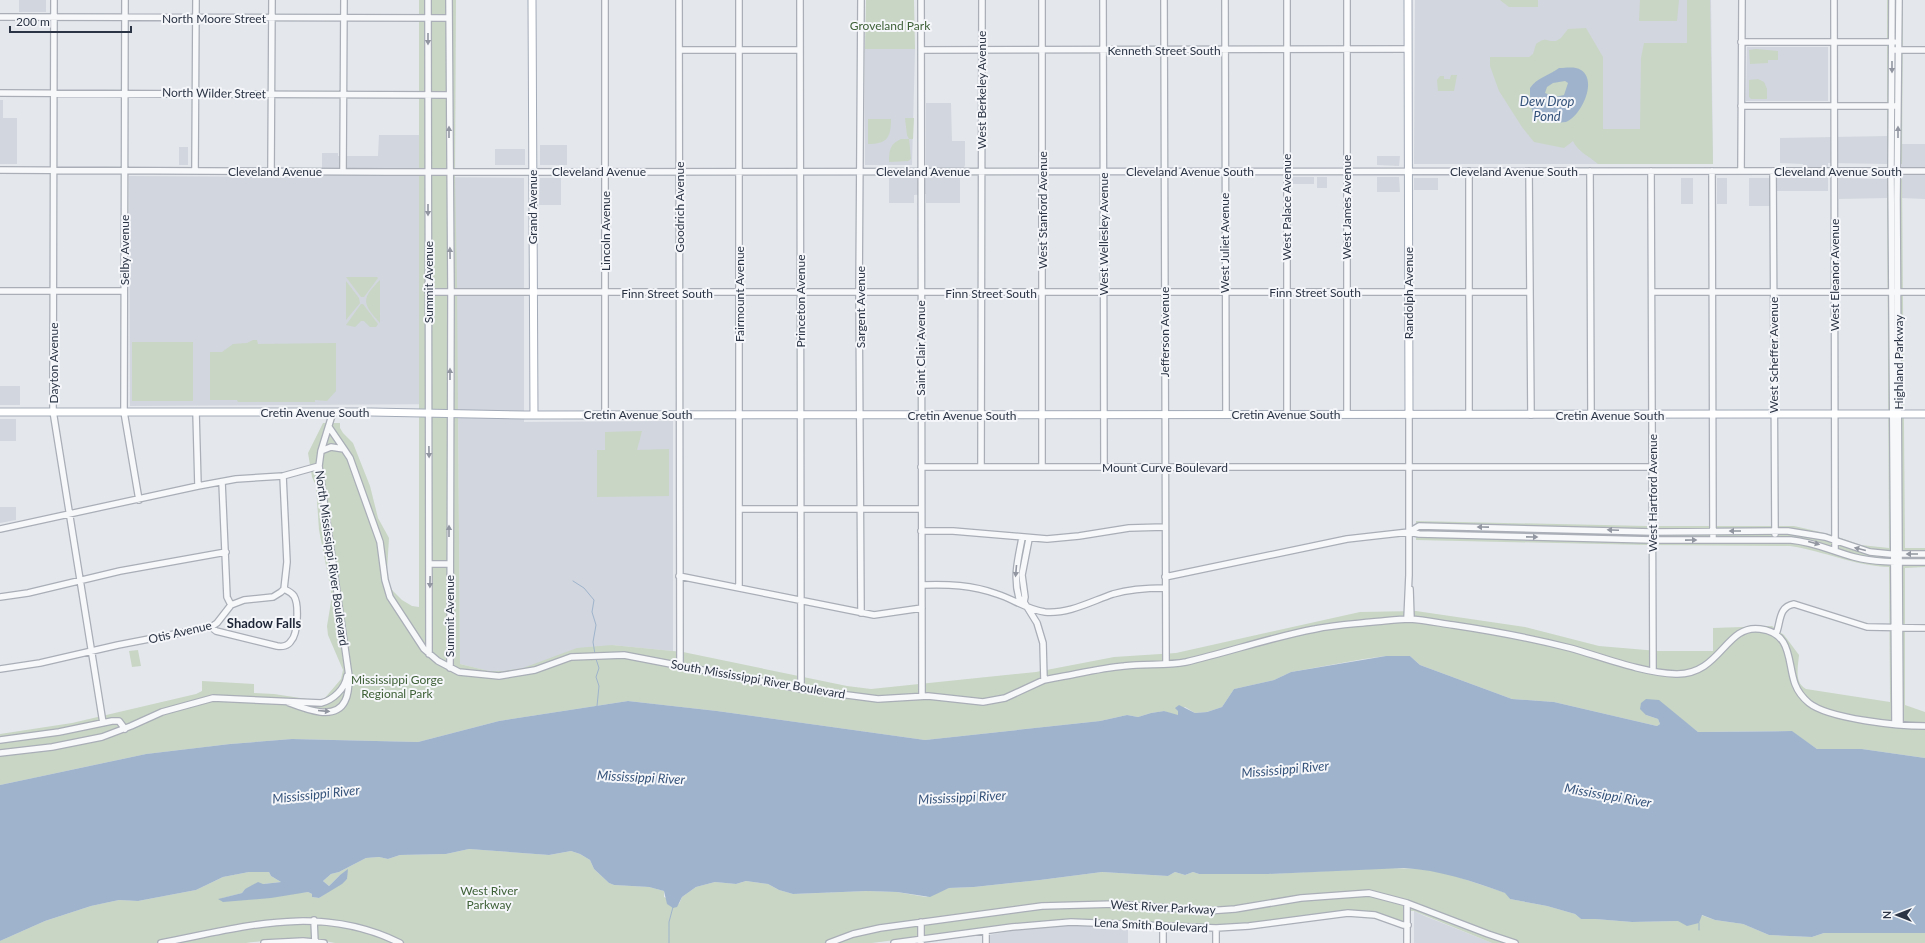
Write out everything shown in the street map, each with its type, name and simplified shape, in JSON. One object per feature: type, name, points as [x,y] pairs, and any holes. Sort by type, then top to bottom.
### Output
[{"type":"main road","name":"Grand Avenue","points":[[532,0],[532,293],[534,415]]},
{"type":"main road","name":"Randolph Avenue","points":[[1408,0],[1407,171],[1409,414]]},
{"type":"main road","name":"Cretin Avenue South","points":[[0,412],[333,412],[534,415],[1925,414]]},
{"type":"street","name":"Dayton Avenue","points":[[54,0],[53,411],[103,723]]},
{"type":"street","name":"Selby Avenue","points":[[125,0],[124,412],[139,500]]},
{"type":"street","points":[[195,171],[196,0]]},
{"type":"street","points":[[272,0],[272,171]]},
{"type":"street","points":[[343,171],[344,0]]},
{"type":"street","name":"Summit Avenue","points":[[428,0],[429,654]]},
{"type":"street","name":"Summit Avenue","points":[[449,0],[451,292],[449,564],[450,668]]},
{"type":"street","name":"Lincoln Avenue","points":[[605,0],[605,414]]},
{"type":"street","name":"Goodrich Avenue","points":[[679,0],[680,666]]},
{"type":"street","name":"Fairmount Avenue","points":[[739,0],[739,588]]},
{"type":"street","name":"Princeton Avenue","points":[[800,0],[801,689]]},
{"type":"street","name":"Sargent Avenue","points":[[861,0],[861,613]]},
{"type":"street","name":"Saint Clair Avenue","points":[[921,0],[920,415],[922,696]]},
{"type":"street","name":"West Berkeley Avenue","points":[[981,467],[982,0]]},
{"type":"street","name":"West Stanford Avenue","points":[[1042,0],[1042,467]]},
{"type":"street","name":"West Wellesley Avenue","points":[[1103,0],[1102,171],[1104,467]]},
{"type":"street","name":"Jefferson Avenue","points":[[1164,0],[1164,414],[1166,664]]},
{"type":"street","name":"West Juliet Avenue","points":[[1225,0],[1224,292],[1226,414]]},
{"type":"street","name":"West Palace Avenue","points":[[1287,0],[1287,414]]},
{"type":"street","name":"West James Avenue","points":[[1347,0],[1347,414]]},
{"type":"street","points":[[1740,171],[1742,0]]},
{"type":"street","name":"West Eleanor Avenue","points":[[1834,0],[1835,550]]},
{"type":"street","name":"Highland Parkway","points":[[1892,0],[1895,42],[1898,50],[1895,106],[1896,562],[1898,725]]},
{"type":"street","name":"Highland Parkway","points":[[1895,106],[1892,50],[1895,42],[1899,0]]},
{"type":"street","name":"North Moore Street","points":[[0,17],[448,18]]},
{"type":"street","points":[[1741,42],[1895,42]]},
{"type":"street","name":"Kenneth Street South","points":[[921,50],[1408,49]]},
{"type":"street","points":[[679,50],[800,50]]},
{"type":"street","points":[[1892,50],[1925,50]]},
{"type":"street","name":"North Wilder Street","points":[[0,93],[449,95]]},
{"type":"street","points":[[1741,106],[1895,106]]},
{"type":"street","name":"Cleveland Avenue","points":[[0,170],[1102,171]]},
{"type":"street","name":"Cleveland Avenue South","points":[[1102,171],[1925,171]]},
{"type":"street","points":[[1469,171],[1469,414]]},
{"type":"street","points":[[1529,171],[1531,415]]},
{"type":"street","points":[[1590,171],[1591,415]]},
{"type":"street","name":"West Hartford Avenue","points":[[1651,171],[1653,671]]},
{"type":"street","points":[[1712,171],[1713,539]]},
{"type":"street","name":"West Scheffer Avenue","points":[[1773,171],[1775,539]]},
{"type":"street","points":[[0,291],[124,291]]},
{"type":"street","name":"Finn Street South","points":[[428,292],[1530,292]]},
{"type":"street","points":[[1652,292],[1925,292]]},
{"type":"street","points":[[196,412],[198,486]]},
{"type":"street","name":"North Mississippi River Boulevard","points":[[287,702],[325,712],[336,711],[346,700],[349,676],[336,571],[319,466],[321,451],[333,412]]},
{"type":"street","name":"Randolph Avenue","points":[[1409,414],[1409,587],[1407,596],[1409,619]]},
{"type":"street","points":[[329,427],[350,458],[378,535],[382,552],[385,580],[390,597],[404,620],[429,654]]},
{"type":"street","points":[[321,451],[331,447],[344,449]]},
{"type":"street","points":[[0,529],[198,486],[236,479],[283,476],[319,466]]},
{"type":"street","name":"Mount Curve Boulevard","points":[[921,467],[1652,467]]},
{"type":"street","points":[[222,482],[228,597],[231,605],[244,600],[273,597],[284,588],[287,562],[283,476]]},
{"type":"street","points":[[739,509],[921,509]]},
{"type":"street","points":[[1409,532],[1418,526],[1652,532],[1798,532],[1835,541],[1870,552],[1925,554]]},
{"type":"street","points":[[1497,527],[1497,536]]},
{"type":"street","points":[[921,531],[973,532],[1029,539],[1063,538],[1129,528],[1165,528]]},
{"type":"street","points":[[1568,529],[1568,537]]},
{"type":"street","points":[[1165,578],[1347,539],[1409,532],[1419,534],[1652,540],[1775,539],[1806,541],[1869,560],[1925,562]]},
{"type":"street","points":[[1022,538],[1016,567],[1016,583],[1019,598],[1026,605],[1037,623],[1043,642],[1044,680]]},
{"type":"street","points":[[1026,605],[1022,575],[1029,539]]},
{"type":"street","points":[[0,597],[28,593],[115,572],[226,552]]},
{"type":"street","name":"Summit Avenue","points":[[430,564],[449,564]]},
{"type":"street","points":[[679,576],[861,613],[883,615],[922,608]]},
{"type":"street","points":[[922,585],[952,584],[975,587],[1046,612]]},
{"type":"street","points":[[211,627],[216,631],[277,646],[288,644],[293,640],[295,633],[298,606],[291,593],[284,588]]},
{"type":"street","points":[[1037,623],[1040,616],[1046,612],[1072,608],[1128,590],[1165,588]]},
{"type":"street","points":[[1925,628],[1867,627],[1794,604],[1782,611],[1776,634],[1786,647],[1796,686],[1801,695],[1814,707],[1844,716],[1898,725],[1925,726]]},
{"type":"street","name":"Otis Avenue","points":[[0,669],[40,663],[91,651],[211,627],[217,623],[231,605]]},
{"type":"street","name":"South Mississippi River Boulevard","points":[[429,654],[450,668],[473,674],[499,676],[535,670],[558,661],[582,656],[609,654],[624,655],[801,689],[886,699],[922,696],[983,702],[1005,698],[1044,680],[1125,666],[1184,662],[1317,628],[1409,619],[1525,636],[1653,671],[1681,674],[1700,669],[1718,656],[1735,636],[1746,630],[1761,629],[1776,634]]},
{"type":"street","name":"North Mississippi River Boulevard","points":[[0,753],[78,743],[102,738],[162,712],[214,698],[315,703],[329,700],[342,688],[346,680],[347,666]]},
{"type":"street","points":[[0,740],[59,732],[117,721],[125,729]]},
{"type":"street","name":"West River Parkway","points":[[829,943],[867,931],[921,922],[1042,906],[1116,904],[1207,911],[1235,909],[1308,897],[1369,893],[1407,903],[1515,943]]},
{"type":"street","points":[[1407,903],[1407,943]]},
{"type":"street","name":"Lena Smith Boulevard","points":[[894,943],[921,942],[1042,923],[1071,922],[1216,928],[1250,926],[1348,913],[1375,916],[1403,925],[1408,925]]},
{"type":"street","points":[[314,920],[314,942]]},
{"type":"street","points":[[161,943],[277,921],[314,920],[361,928],[400,943]]},
{"type":"street","points":[[921,922],[921,942]]},
{"type":"street","points":[[1163,926],[1163,943]]},
{"type":"street","points":[[1216,928],[1216,943]]},
{"type":"street","points":[[986,931],[986,943]]},
{"type":"street","points":[[199,936],[199,943]]},
{"type":"street","points":[[264,943],[324,943]]},
{"type":"shaded area","points":[[19,0],[46,0],[46,12],[19,12]]},
{"type":"shaded area","points":[[1415,0],[1711,0],[1713,164],[1414,164]]},
{"type":"shaded area","points":[[1747,47],[1828,47],[1828,101],[1746,101]]},
{"type":"shaded area","points":[[865,49],[915,49],[912,165],[865,165]]},
{"type":"shaded area","points":[[0,100],[3,100],[3,118],[17,118],[17,164],[0,164]]},
{"type":"shaded area","points":[[926,103],[951,103],[952,141],[965,141],[965,165],[960,178],[960,203],[926,203],[926,194],[914,195],[914,203],[889,203],[889,178],[926,178]]},
{"type":"shaded area","points":[[379,135],[419,135],[419,177],[524,178],[524,422],[673,421],[673,651],[612,645],[523,668],[504,671],[489,671],[460,664],[458,404],[130,406],[129,176],[322,177],[322,153],[338,153],[338,156],[378,156]]},
{"type":"shaded area","points":[[1887,136],[1887,164],[1828,163],[1828,191],[1777,191],[1777,206],[1749,206],[1749,178],[1803,178],[1803,164],[1780,163],[1780,138]]},
{"type":"shaded area","points":[[1902,144],[1925,144],[1925,199],[1902,198]]},
{"type":"shaded area","points":[[540,145],[567,145],[567,165],[540,165]]},
{"type":"shaded area","points":[[179,147],[188,147],[188,165],[179,165]]},
{"type":"shaded area","points":[[495,149],[525,149],[525,165],[495,165]]},
{"type":"shaded area","points":[[1377,156],[1400,156],[1399,166],[1377,165]]},
{"type":"shaded area","points":[[1290,177],[1314,177],[1314,184],[1291,184]]},
{"type":"shaded area","points":[[1317,177],[1327,177],[1327,188],[1317,188]]},
{"type":"shaded area","points":[[1377,177],[1399,177],[1400,192],[1377,192]]},
{"type":"shaded area","points":[[540,178],[561,178],[561,205],[539,205]]},
{"type":"shaded area","points":[[1414,178],[1438,178],[1438,190],[1414,190]]},
{"type":"shaded area","points":[[1681,178],[1693,178],[1693,204],[1681,204]]},
{"type":"shaded area","points":[[1717,178],[1727,178],[1727,204],[1717,204]]},
{"type":"shaded area","points":[[1839,178],[1887,179],[1887,198],[1839,199]]},
{"type":"shaded area","points":[[0,386],[20,386],[20,405],[0,405]]},
{"type":"shaded area","points":[[0,419],[16,419],[16,441],[0,441]]},
{"type":"shaded area","points":[[0,507],[16,507],[16,520],[0,523]]},
{"type":"shaded area","points":[[1414,911],[1427,917],[1492,943],[1414,943]]},
{"type":"shaded area","points":[[1056,925],[1128,928],[1128,943],[989,943],[989,935],[1026,928]]},
{"type":"green space","name":"Mississippi Gorge Regional Park","points":[[419,0],[456,0],[455,177],[460,664],[489,671],[504,671],[523,668],[577,648],[612,645],[683,652],[847,686],[871,689],[1036,672],[1114,657],[1176,653],[1360,612],[1416,611],[1525,627],[1599,646],[1658,651],[1713,651],[1713,628],[1772,626],[1784,635],[1799,655],[1798,679],[1802,686],[1806,689],[1890,702],[1889,567],[1864,564],[1790,546],[1647,545],[1416,540],[1416,521],[1647,526],[1794,526],[1829,534],[1861,545],[1889,548],[1887,179],[1902,179],[1905,548],[1925,548],[1925,567],[1905,568],[1905,705],[1925,712],[1925,758],[1862,749],[1817,749],[1791,731],[1698,732],[1673,713],[1646,715],[1658,719],[1660,724],[1657,726],[1554,702],[1512,699],[1420,665],[1410,656],[1386,656],[1291,672],[1274,680],[1234,689],[1222,707],[1207,712],[1195,713],[1185,707],[1178,711],[1178,715],[1164,711],[1138,717],[1127,715],[1100,721],[925,740],[717,711],[628,701],[499,721],[418,742],[292,739],[230,744],[146,754],[0,785],[0,734],[72,723],[196,694],[202,691],[202,681],[254,684],[254,693],[274,694],[320,701],[324,699],[341,679],[343,670],[328,635],[327,626],[332,596],[319,530],[316,486],[312,477],[308,453],[323,423],[340,423],[340,428],[343,433],[353,443],[370,486],[378,518],[389,538],[387,571],[388,581],[392,590],[402,600],[412,606],[419,607]]},
{"type":"green space","name":"Groveland Park","points":[[866,0],[914,0],[915,49],[865,49]]},
{"type":"green space","points":[[1500,0],[1538,0],[1538,7],[1509,7]]},
{"type":"green space","points":[[1640,0],[1679,0],[1677,21],[1639,21]]},
{"type":"green space","points":[[1687,0],[1710,0],[1713,164],[1598,164],[1581,151],[1573,141],[1564,148],[1534,142],[1522,127],[1499,91],[1490,66],[1490,57],[1529,57],[1533,54],[1536,44],[1544,40],[1556,41],[1561,38],[1568,29],[1586,28],[1603,57],[1603,129],[1640,129],[1641,58],[1644,43],[1687,43]]},
{"type":"green space","points":[[1887,0],[1903,0],[1902,164],[1887,164]]},
{"type":"green space","points":[[1756,49],[1778,51],[1778,60],[1768,60],[1768,63],[1750,64],[1749,50]]},
{"type":"green space","points":[[1451,75],[1457,75],[1454,91],[1438,91],[1437,80],[1440,76],[1444,76],[1444,79],[1450,79]]},
{"type":"green space","points":[[1758,79],[1764,82],[1767,89],[1767,99],[1751,99],[1749,97],[1749,80]]},
{"type":"green space","points":[[905,118],[914,118],[913,139],[909,139],[907,135]]},
{"type":"green space","points":[[868,119],[891,119],[890,131],[887,139],[880,143],[868,144]]},
{"type":"green space","points":[[901,139],[909,139],[911,159],[908,161],[889,162],[889,154],[892,145]]},
{"type":"green space","points":[[346,277],[378,278],[364,297],[361,297]]},
{"type":"green space","points":[[380,280],[380,323],[370,311],[366,301],[369,292]]},
{"type":"green space","points":[[346,281],[359,298],[360,303],[346,320]]},
{"type":"green space","points":[[361,304],[363,304],[378,324],[376,327],[370,327],[364,321],[361,321],[355,327],[346,325]]},
{"type":"green space","points":[[257,340],[258,344],[336,343],[336,391],[327,401],[315,400],[315,402],[238,402],[237,400],[210,400],[210,352],[222,352],[233,344],[247,343]]},
{"type":"green space","points":[[132,342],[193,342],[193,401],[132,401]]},
{"type":"green space","points":[[642,431],[637,450],[669,449],[669,496],[597,497],[597,450],[605,450],[605,432]]},
{"type":"green space","points":[[138,650],[141,666],[132,667],[129,651]]},
{"type":"green space","name":"West River Parkway","points":[[469,849],[549,855],[571,851],[590,860],[594,869],[609,883],[614,885],[649,887],[664,891],[664,897],[679,904],[682,897],[696,887],[715,882],[736,884],[746,881],[768,884],[779,890],[793,894],[867,891],[897,892],[926,897],[949,888],[974,887],[1102,872],[1168,876],[1175,872],[1185,875],[1193,872],[1199,874],[1268,874],[1384,868],[1426,869],[1446,873],[1506,893],[1510,899],[1547,906],[1575,914],[1581,919],[1632,922],[1678,921],[1701,915],[1715,920],[1743,924],[1769,935],[1812,937],[1824,933],[1925,933],[1925,943],[1492,943],[1414,911],[1404,911],[1403,922],[1376,913],[1348,911],[1249,924],[1216,926],[1099,920],[1042,921],[872,943],[335,943],[313,939],[280,939],[246,943],[0,943],[0,941],[45,921],[91,906],[119,900],[138,901],[196,890],[223,877],[249,872],[269,872],[271,876],[281,882],[263,884],[245,889],[242,893],[219,899],[308,892],[312,894],[312,897],[319,898],[347,879],[347,873],[340,875],[329,886],[323,881],[331,874],[339,872],[366,858],[379,857],[388,859],[400,855],[446,854]]},
{"type":"water","name":"Dew Drop Pond","points":[[1559,68],[1579,69],[1586,75],[1588,82],[1586,98],[1582,106],[1572,118],[1566,122],[1543,121],[1538,119],[1532,111],[1530,88],[1540,79]],"holes":[[[1565,81],[1568,83],[1564,95],[1555,97],[1545,93],[1547,87],[1553,83]]]},
{"type":"water","name":"Mississippi River","points":[[1386,656],[1410,656],[1420,665],[1512,699],[1554,702],[1657,726],[1660,724],[1658,719],[1646,715],[1640,709],[1641,703],[1646,699],[1659,700],[1698,732],[1792,731],[1817,749],[1862,749],[1925,758],[1925,933],[1824,933],[1812,937],[1769,935],[1743,924],[1715,920],[1702,915],[1699,923],[1687,926],[1678,921],[1632,922],[1581,919],[1575,914],[1547,906],[1510,899],[1505,893],[1480,884],[1430,871],[1404,868],[1268,874],[1199,874],[1193,872],[1185,875],[1175,872],[1168,876],[1102,872],[974,887],[949,888],[930,897],[897,892],[867,891],[793,894],[779,890],[768,884],[746,881],[736,884],[715,882],[696,887],[682,897],[677,907],[673,908],[667,904],[664,891],[649,887],[614,885],[609,883],[594,869],[590,860],[571,851],[549,855],[469,849],[446,854],[400,855],[388,859],[379,857],[366,858],[339,872],[331,874],[323,881],[329,886],[348,869],[347,879],[342,884],[319,898],[312,897],[312,894],[308,892],[271,898],[223,902],[218,899],[242,893],[245,889],[258,882],[263,884],[281,882],[271,876],[269,872],[249,872],[223,877],[196,890],[138,901],[119,900],[91,906],[45,921],[0,941],[0,785],[146,754],[230,744],[292,739],[418,742],[499,721],[628,701],[717,711],[925,740],[1100,721],[1127,715],[1138,717],[1164,711],[1178,715],[1178,711],[1175,708],[1179,705],[1195,713],[1207,712],[1222,707],[1234,689],[1274,680],[1291,672]]},
{"type":"waterway","points":[[573,581],[584,588],[594,600],[592,612],[596,625],[593,642],[595,654]]},
{"type":"waterway","points":[[596,659],[599,668],[596,677],[599,686],[597,706]]},
{"type":"waterway","points":[[669,943],[669,922],[673,907]]},
{"type":"waterway","points":[[1699,923],[1699,930]]},
{"type":"district","name":"Shadow Falls","points":[[264,623]]}]
